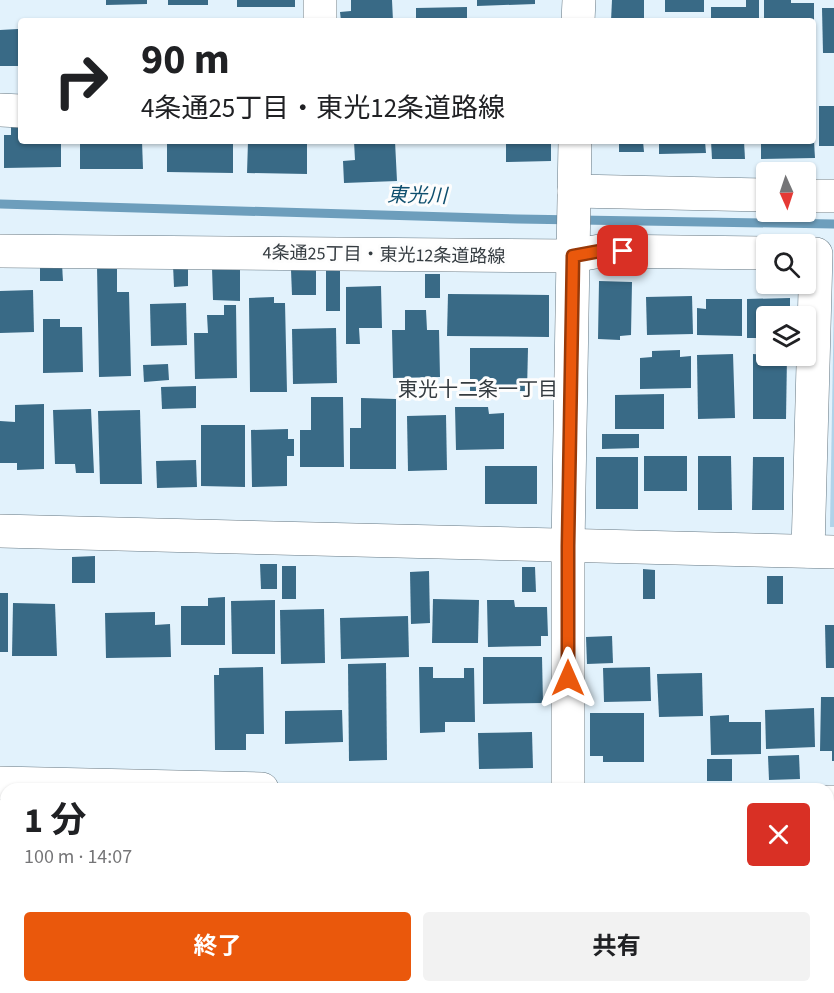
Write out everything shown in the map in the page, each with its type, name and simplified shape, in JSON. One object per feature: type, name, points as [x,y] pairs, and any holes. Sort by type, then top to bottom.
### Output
[{"type":"street","points":[[320,0],[320,18]]},
{"type":"street","points":[[578,18],[579,0]]},
{"type":"street","points":[[0,110],[18,111]]},
{"type":"street","points":[[568,783],[568,546],[575,144]]},
{"type":"street","points":[[574,222],[756,196]]},
{"type":"street","points":[[816,196],[834,196]]},
{"type":"street","name":"4条通25丁目・東光12条道路線","points":[[0,251],[574,222],[600,251],[756,253]]},
{"type":"street","points":[[0,531],[821,551],[818,254]]},
{"type":"shaded area","points":[[834,297],[834,527],[830,527]]},
{"type":"building","points":[[106,0],[147,0],[147,4],[106,5]]},
{"type":"building","points":[[168,0],[208,0],[208,5],[168,5]]},
{"type":"building","points":[[237,0],[295,0],[295,7],[237,7]]},
{"type":"building","points":[[351,0],[392,0],[393,18],[341,18],[340,12],[351,11]]},
{"type":"building","points":[[477,0],[535,0],[535,4],[477,6]]},
{"type":"building","points":[[612,0],[644,0],[644,18],[611,18]]},
{"type":"building","points":[[665,0],[704,0],[704,12],[665,12]]},
{"type":"building","points":[[746,0],[759,0],[759,18],[711,18],[711,7],[746,7]]},
{"type":"building","points":[[764,0],[814,3],[814,18],[764,18]]},
{"type":"building","points":[[467,7],[467,18],[416,18],[416,8]]},
{"type":"building","points":[[822,8],[834,8],[834,53],[823,53]]},
{"type":"building","points":[[18,29],[18,66],[0,66],[0,30]]},
{"type":"building","points":[[819,106],[834,106],[834,146],[819,146]]},
{"type":"building","points":[[11,127],[18,127],[18,144],[61,144],[61,167],[4,168],[4,135],[11,135]]},
{"type":"building","points":[[80,144],[142,144],[143,169],[80,169]]},
{"type":"building","points":[[167,144],[233,144],[233,173],[167,172]]},
{"type":"building","points":[[248,144],[307,144],[307,174],[247,173]]},
{"type":"building","points":[[354,144],[395,144],[397,181],[344,183],[343,161],[355,160]]},
{"type":"building","points":[[506,144],[551,144],[551,161],[506,162]]},
{"type":"building","points":[[619,144],[643,144],[644,152],[619,152]]},
{"type":"building","points":[[659,144],[705,144],[706,153],[659,154]]},
{"type":"building","points":[[711,144],[744,144],[745,159],[712,159]]},
{"type":"building","points":[[761,144],[814,144],[815,158],[761,159]]},
{"type":"building","points":[[40,264],[62,264],[63,281],[40,281]]},
{"type":"building","points":[[188,264],[188,286],[174,287],[173,265]]},
{"type":"building","points":[[97,266],[117,266],[117,292],[129,292],[131,376],[99,377]]},
{"type":"building","points":[[326,266],[340,266],[340,311],[326,311]]},
{"type":"building","points":[[212,268],[240,268],[240,301],[213,300]]},
{"type":"building","points":[[291,270],[316,270],[316,295],[292,295]]},
{"type":"building","points":[[425,274],[440,274],[440,298],[425,298]]},
{"type":"building","points":[[599,281],[632,282],[631,335],[620,336],[620,340],[598,339]]},
{"type":"building","points":[[381,286],[382,328],[359,328],[360,344],[346,344],[346,287]]},
{"type":"building","points":[[33,290],[34,332],[0,333],[0,291]]},
{"type":"building","points":[[448,294],[549,295],[549,337],[447,336]]},
{"type":"building","points":[[692,296],[693,334],[647,335],[646,297]]},
{"type":"building","points":[[274,297],[274,303],[285,303],[287,392],[250,392],[249,298]]},
{"type":"building","points":[[790,298],[790,306],[756,306],[756,338],[747,338],[747,299]]},
{"type":"building","points":[[706,299],[742,299],[742,336],[697,335],[697,308],[706,309]]},
{"type":"building","points":[[186,303],[187,345],[151,346],[150,304]]},
{"type":"building","points":[[224,305],[236,305],[237,378],[195,379],[194,333],[208,333],[207,315],[224,315]]},
{"type":"building","points":[[405,310],[426,310],[427,330],[439,330],[440,377],[393,378],[392,330],[405,330]]},
{"type":"building","points":[[43,319],[60,319],[60,327],[82,327],[83,372],[43,373]]},
{"type":"building","points":[[336,328],[337,383],[293,384],[292,329]]},
{"type":"building","points":[[470,348],[528,348],[527,391],[470,391]]},
{"type":"building","points":[[680,350],[680,357],[691,356],[691,388],[640,389],[640,358],[652,357],[652,351]]},
{"type":"building","points":[[733,354],[735,418],[698,419],[697,355]]},
{"type":"building","points":[[753,354],[756,354],[756,366],[787,366],[786,419],[753,419]]},
{"type":"building","points":[[168,364],[169,380],[144,382],[143,365]]},
{"type":"building","points":[[196,386],[196,408],[162,409],[161,387]]},
{"type":"building","points":[[664,394],[664,429],[615,429],[615,395]]},
{"type":"building","points":[[311,397],[343,397],[344,467],[300,467],[300,430],[311,430]]},
{"type":"building","points":[[361,398],[396,399],[396,469],[350,469],[350,428],[361,428]]},
{"type":"building","points":[[44,404],[44,469],[17,470],[17,463],[0,463],[0,421],[15,422],[15,405]]},
{"type":"building","points":[[455,407],[488,407],[489,414],[504,413],[504,449],[456,450]]},
{"type":"building","points":[[91,409],[94,473],[76,473],[75,464],[55,464],[53,410]]},
{"type":"building","points":[[140,410],[142,484],[100,484],[98,411]]},
{"type":"building","points":[[446,415],[447,470],[408,471],[407,416]]},
{"type":"building","points":[[201,425],[245,425],[245,487],[201,486]]},
{"type":"building","points":[[288,429],[288,439],[294,439],[294,456],[287,456],[287,486],[252,487],[251,430]]},
{"type":"building","points":[[602,434],[639,434],[639,448],[602,449]]},
{"type":"building","points":[[644,456],[687,456],[687,491],[644,491]]},
{"type":"building","points":[[698,456],[731,456],[732,510],[698,510]]},
{"type":"building","points":[[596,457],[638,457],[638,509],[596,509]]},
{"type":"building","points":[[753,457],[784,457],[784,510],[752,510]]},
{"type":"building","points":[[196,460],[197,487],[157,488],[156,461]]},
{"type":"building","points":[[485,466],[537,466],[537,504],[485,504]]},
{"type":"building","points":[[95,556],[95,583],[72,583],[72,557]]},
{"type":"building","points":[[260,564],[277,564],[277,589],[261,589]]},
{"type":"building","points":[[282,566],[296,566],[296,599],[282,599]]},
{"type":"building","points":[[522,567],[535,567],[536,592],[522,592]]},
{"type":"building","points":[[643,569],[655,570],[655,599],[643,599]]},
{"type":"building","points":[[429,571],[430,623],[411,624],[410,572]]},
{"type":"building","points":[[767,576],[783,576],[783,604],[767,604]]},
{"type":"building","points":[[0,593],[8,593],[8,652],[0,652]]},
{"type":"building","points":[[225,597],[225,645],[181,645],[181,606],[208,606],[208,598]]},
{"type":"building","points":[[433,599],[479,600],[478,643],[432,643]]},
{"type":"building","points":[[275,600],[275,654],[232,654],[231,601]]},
{"type":"building","points":[[487,600],[514,600],[515,607],[547,607],[548,636],[541,636],[541,646],[488,647]]},
{"type":"building","points":[[13,603],[55,604],[57,656],[12,656]]},
{"type":"building","points":[[324,609],[325,663],[281,664],[280,610]]},
{"type":"building","points":[[155,612],[155,625],[170,624],[171,657],[106,658],[105,613]]},
{"type":"building","points":[[408,616],[409,657],[341,659],[340,618]]},
{"type":"building","points":[[825,625],[834,625],[834,668],[826,668]]},
{"type":"building","points":[[612,636],[613,663],[587,664],[586,637]]},
{"type":"building","points":[[483,657],[542,657],[543,703],[483,704]]},
{"type":"building","points":[[386,663],[387,760],[349,761],[348,664]]},
{"type":"building","points":[[263,667],[264,734],[246,734],[246,750],[215,750],[214,675],[219,675],[219,668]]},
{"type":"building","points":[[419,667],[433,667],[433,678],[464,678],[464,668],[474,668],[475,722],[445,722],[445,732],[420,733]]},
{"type":"building","points":[[650,667],[651,701],[604,702],[603,668]]},
{"type":"building","points":[[702,673],[703,716],[659,717],[657,674]]},
{"type":"building","points":[[821,697],[834,697],[834,761],[832,761],[832,751],[820,751]]},
{"type":"building","points":[[814,708],[815,747],[766,749],[765,710]]},
{"type":"building","points":[[342,710],[343,742],[285,744],[285,711]]},
{"type":"building","points":[[590,713],[644,713],[644,762],[603,762],[603,756],[590,756]]},
{"type":"building","points":[[729,715],[729,722],[761,722],[761,754],[711,755],[710,716]]},
{"type":"building","points":[[532,732],[533,768],[479,769],[478,733]]},
{"type":"building","points":[[799,755],[800,779],[769,780],[768,756]]},
{"type":"building","points":[[707,759],[732,759],[732,781],[707,781]]},
{"type":"waterway","name":"東光川","points":[[0,204],[518,219],[834,224]]},
{"type":"district","name":"東光十二条一丁目","points":[[478,390]]},
{"type":"route","points":[[568,678],[573,256],[600,251],[623,251]]}]
